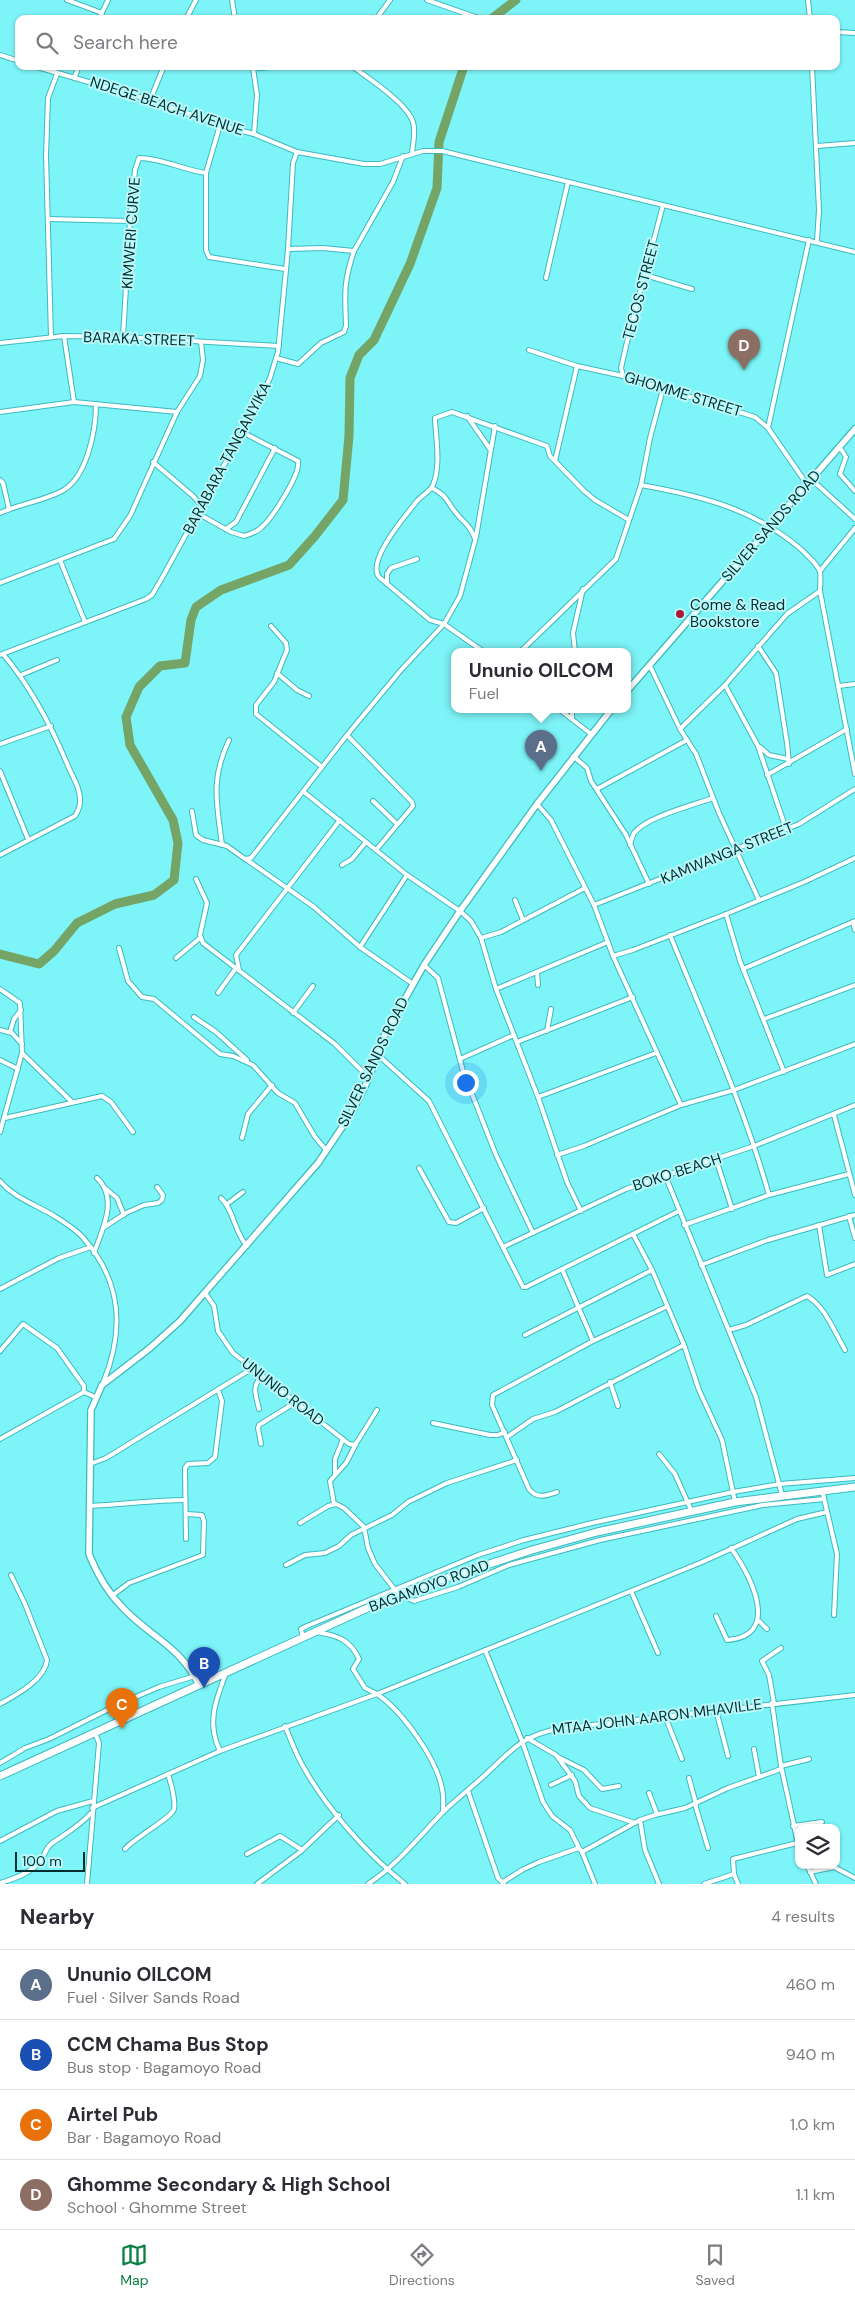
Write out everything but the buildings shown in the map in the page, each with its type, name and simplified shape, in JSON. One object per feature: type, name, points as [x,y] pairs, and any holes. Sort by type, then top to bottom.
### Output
[{"type":"highway","name":"BAGAMOYO ROAD","points":[[0,1776],[226,1671],[316,1632],[396,1591],[597,1532],[735,1502],[855,1487]]},
{"type":"street","points":[[67,0],[102,12]]},
{"type":"street","points":[[101,15],[108,0]]},
{"type":"street","points":[[188,15],[196,0]]},
{"type":"street","points":[[232,0],[234,15]]},
{"type":"street","points":[[379,15],[390,0]]},
{"type":"street","points":[[427,0],[470,15]]},
{"type":"street","points":[[808,0],[810,15]]},
{"type":"street","points":[[840,32],[855,33]]},
{"type":"street","points":[[0,55],[15,60]]},
{"type":"street","name":"NDEGE BEACH AVENUE","points":[[46,70],[57,74],[75,76],[150,100],[220,125],[254,134],[297,152],[364,164],[385,163],[402,156],[423,151],[442,151],[855,252]]},
{"type":"street","points":[[75,76],[77,70]]},
{"type":"street","points":[[150,100],[162,70]]},
{"type":"street","points":[[253,70],[257,95],[254,134]]},
{"type":"street","points":[[357,70],[403,107],[410,115],[414,129],[412,153]]},
{"type":"street","points":[[812,70],[819,210],[817,242]]},
{"type":"street","points":[[51,337],[47,112],[50,92],[57,74]]},
{"type":"street","points":[[220,125],[206,173],[206,250],[209,257],[285,269]]},
{"type":"street","points":[[817,146],[855,143]]},
{"type":"street","name":"BARABARA TANGANYIKA","points":[[1,654],[140,602],[152,595],[270,378],[279,346],[288,250],[292,163],[297,152]]},
{"type":"street","points":[[276,358],[298,364],[321,342],[344,332],[346,326],[345,282],[354,251],[393,182],[402,156]]},
{"type":"street","name":"KIMWERI CURVE","points":[[123,337],[130,221],[135,170],[139,158],[151,158],[189,170],[206,173]]},
{"type":"street","points":[[546,278],[568,182]]},
{"type":"street","name":"TECOS STREET","points":[[623,376],[621,368],[626,346],[663,205]]},
{"type":"street","points":[[48,219],[130,221]]},
{"type":"street","points":[[768,428],[809,240]]},
{"type":"street","points":[[288,250],[323,248],[354,251]]},
{"type":"street","points":[[645,275],[692,289]]},
{"type":"street","points":[[64,336],[74,402]]},
{"type":"street","name":"BARAKA STREET","points":[[0,343],[64,336],[123,337],[279,346]]},
{"type":"street","points":[[0,583],[114,539],[130,516],[153,462],[202,368],[201,342]]},
{"type":"street","name":"GHOMME STREET","points":[[529,350],[577,366],[623,376],[745,412],[755,417],[768,428],[809,481],[855,519]]},
{"type":"street","points":[[555,461],[577,366]]},
{"type":"street","points":[[524,648],[616,559],[641,485],[650,438],[664,389]]},
{"type":"street","points":[[0,412],[74,402],[178,412]]},
{"type":"street","points":[[0,513],[63,490],[77,477],[94,430],[96,404]]},
{"type":"street","points":[[478,648],[444,624],[430,620],[387,584],[376,572],[378,554],[417,501],[432,488],[437,465],[435,418],[452,412],[547,446],[548,453],[555,461],[595,500],[629,520]]},
{"type":"street","points":[[467,416],[490,449]]},
{"type":"street","points":[[245,858],[251,858],[347,735],[401,670],[444,624],[460,596],[475,541],[495,426]]},
{"type":"street","name":"SILVER SANDS ROAD","points":[[631,687],[855,429]]},
{"type":"street","points":[[197,513],[240,535],[252,534],[261,529],[277,508],[299,464],[295,459],[242,432]]},
{"type":"street","points":[[840,446],[846,457],[840,474],[855,491]]},
{"type":"street","points":[[226,529],[236,522],[275,448]]},
{"type":"street","points":[[153,462],[201,505]]},
{"type":"street","points":[[0,480],[3,483],[9,509]]},
{"type":"street","points":[[641,485],[694,495],[723,503],[770,526],[809,558],[820,571]]},
{"type":"street","points":[[432,488],[448,498],[456,514],[470,527],[475,541]]},
{"type":"street","points":[[855,528],[820,571],[820,591],[847,729],[853,747],[855,774]]},
{"type":"street","points":[[60,560],[85,622]]},
{"type":"street","points":[[387,584],[387,574],[391,568],[417,560]]},
{"type":"street","points":[[575,648],[573,633],[583,590]]},
{"type":"street","points":[[680,729],[725,685],[788,614],[820,591]]},
{"type":"street","points":[[271,626],[286,643],[288,650],[274,682],[256,705],[256,714],[322,766]]},
{"type":"street","points":[[758,646],[776,673],[788,743],[789,761]]},
{"type":"street","points":[[0,855],[75,816],[79,810],[80,801],[78,789],[51,726],[21,675],[1,654]]},
{"type":"street","points":[[21,675],[57,660]]},
{"type":"street","points":[[650,666],[680,729],[696,754],[759,900]]},
{"type":"street","points":[[277,673],[297,690],[309,696]]},
{"type":"street","points":[[838,686],[855,684]]},
{"type":"street","points":[[725,685],[758,746],[786,829]]},
{"type":"street","points":[[564,713],[591,734]]},
{"type":"street","points":[[572,713],[572,719]]},
{"type":"street","name":"SILVER SANDS ROAD","points":[[102,1385],[158,1341],[180,1321],[318,1164],[351,1114],[369,1078],[383,1038],[424,965],[460,911],[537,804],[608,713]]},
{"type":"street","points":[[0,744],[51,726]]},
{"type":"street","points":[[768,775],[789,761],[847,729]]},
{"type":"street","points":[[347,735],[412,802],[412,806],[376,850]]},
{"type":"street","points":[[222,845],[215,799],[219,766],[228,740]]},
{"type":"street","points":[[597,789],[688,740]]},
{"type":"street","points":[[758,746],[769,755],[789,761]]},
{"type":"street","points":[[574,756],[587,768],[597,789],[625,833],[649,884]]},
{"type":"street","points":[[0,771],[1,778],[28,839]]},
{"type":"street","name":"KAMWANGA STREET","points":[[594,905],[799,824],[855,789]]},
{"type":"street","points":[[304,792],[407,875],[460,911],[471,921],[481,938],[496,989],[538,1097],[567,1182],[581,1211]]},
{"type":"street","points":[[625,833],[635,832],[654,820],[714,798]]},
{"type":"street","points":[[373,801],[398,824]]},
{"type":"street","points":[[537,804],[551,820],[594,905],[613,956],[681,1105]]},
{"type":"street","points":[[192,811],[196,835],[203,840],[222,845],[245,858],[286,889],[314,907],[360,947],[413,984]]},
{"type":"street","points":[[218,993],[238,969],[236,955],[340,820]]},
{"type":"street","points":[[630,845],[635,832]]},
{"type":"street","points":[[342,865],[352,859],[366,842]]},
{"type":"street","points":[[613,956],[634,950],[726,914],[855,858]]},
{"type":"street","points":[[360,947],[407,875]]},
{"type":"street","points":[[176,958],[200,938],[207,903],[196,879]]},
{"type":"street","points":[[481,938],[501,932],[585,888]]},
{"type":"street","points":[[515,900],[524,920]]},
{"type":"street","points":[[726,914],[743,969],[784,1072]]},
{"type":"street","points":[[743,969],[854,922],[855,930]]},
{"type":"street","points":[[670,935],[734,1090],[769,1195]]},
{"type":"street","points":[[200,938],[214,953],[238,969],[335,1044],[369,1078]]},
{"type":"street","points":[[496,989],[582,951],[608,942]]},
{"type":"street","points":[[119,948],[128,982],[142,997],[154,999],[220,1054],[233,1056],[250,1063]]},
{"type":"street","points":[[424,965],[438,978],[463,1071],[496,1155],[533,1233]]},
{"type":"street","points":[[537,972],[538,985]]},
{"type":"street","points":[[764,1020],[855,985]]},
{"type":"street","points":[[293,1013],[313,986]]},
{"type":"street","points":[[0,989],[20,1003],[22,1010],[22,1053],[0,1132]]},
{"type":"street","points":[[516,1042],[633,997]]},
{"type":"street","points":[[546,1031],[551,1009]]},
{"type":"street","points":[[10,1032],[14,1019],[22,1010]]},
{"type":"street","points":[[194,1017],[216,1032],[250,1063],[278,1093],[295,1103],[315,1137],[326,1150]]},
{"type":"street","points":[[0,1030],[10,1032],[22,1045]]},
{"type":"street","points":[[460,1059],[514,1035]]},
{"type":"street","points":[[557,1155],[584,1146],[681,1105],[734,1090],[855,1044]]},
{"type":"street","points":[[22,1053],[72,1102]]},
{"type":"street","points":[[538,1097],[656,1053]]},
{"type":"street","points":[[377,1054],[429,1101],[484,1208],[520,1284],[524,1288],[680,1211]]},
{"type":"street","points":[[0,1060],[18,1070]]},
{"type":"street","points":[[242,1138],[248,1114],[272,1085]]},
{"type":"street","points":[[0,1114],[5,1116],[102,1096],[106,1098],[133,1132]]},
{"type":"street","name":"BOKO BEACH","points":[[503,1248],[626,1189],[754,1146],[855,1105]]},
{"type":"street","points":[[834,1114],[855,1195]]},
{"type":"street","points":[[716,1159],[732,1208]]},
{"type":"street","points":[[419,1168],[449,1222],[456,1222],[484,1208]]},
{"type":"street","points":[[684,1224],[769,1195],[849,1174]]},
{"type":"street","points":[[665,1175],[756,1396],[782,1495]]},
{"type":"street","points":[[97,1178],[117,1198],[124,1215]]},
{"type":"street","points":[[0,1181],[8,1190],[77,1232],[90,1247],[106,1273],[116,1302],[118,1326],[111,1362],[91,1410],[88,1506],[89,1554],[99,1575],[128,1613],[179,1653],[199,1685]]},
{"type":"street","points":[[103,1228],[124,1215],[162,1200],[163,1195],[157,1187]]},
{"type":"street","points":[[94,1253],[108,1213],[105,1188]]},
{"type":"street","points":[[227,1204],[243,1192]]},
{"type":"street","points":[[221,1198],[227,1204],[233,1222],[247,1246]]},
{"type":"street","points":[[701,1265],[768,1240],[855,1214]]},
{"type":"street","points":[[849,1216],[855,1238]]},
{"type":"street","points":[[820,1225],[827,1275],[855,1264]]},
{"type":"street","points":[[633,1234],[652,1270],[666,1307],[684,1344],[699,1390],[723,1445],[735,1502]]},
{"type":"street","points":[[0,1289],[60,1258],[90,1247]]},
{"type":"street","points":[[562,1269],[593,1341]]},
{"type":"street","points":[[525,1335],[652,1270]]},
{"type":"street","name":"UNUNIO ROAD","points":[[205,1293],[214,1306],[218,1331],[228,1348],[343,1439],[352,1445],[357,1442]]},
{"type":"street","points":[[729,1330],[746,1325],[807,1296],[815,1302],[826,1317],[845,1350]]},
{"type":"street","points":[[557,1492],[542,1497],[532,1493],[492,1405],[493,1395],[593,1341],[666,1307]]},
{"type":"street","points":[[0,1351],[23,1324],[57,1348],[84,1386],[84,1392]]},
{"type":"street","points":[[507,1437],[533,1419],[555,1412],[684,1344]]},
{"type":"street","points":[[90,1464],[106,1458],[253,1368]]},
{"type":"street","points":[[260,1409],[254,1389],[256,1381],[262,1375]]},
{"type":"street","points":[[610,1382],[618,1406]]},
{"type":"street","points":[[186,1539],[186,1466],[208,1463],[215,1457],[222,1401],[218,1390]]},
{"type":"street","points":[[84,1392],[95,1397]]},
{"type":"street","points":[[0,1439],[84,1392]]},
{"type":"street","points":[[261,1444],[259,1425],[296,1402]]},
{"type":"street","points":[[334,1504],[329,1484],[331,1478],[346,1463],[377,1410]]},
{"type":"street","points":[[433,1423],[490,1434],[505,1432]]},
{"type":"street","points":[[335,1475],[335,1459],[343,1439]]},
{"type":"street","points":[[659,1454],[675,1474],[692,1512]]},
{"type":"street","points":[[286,1565],[305,1555],[325,1553],[339,1546],[351,1535],[392,1515],[408,1502],[447,1483],[517,1460]]},
{"type":"street","points":[[303,1638],[301,1629],[396,1591],[478,1555],[524,1540],[734,1492],[780,1484],[855,1478]]},
{"type":"street","points":[[822,1490],[837,1554],[834,1615]]},
{"type":"street","points":[[300,1523],[328,1506],[334,1504],[344,1508],[364,1528],[368,1548],[375,1564],[396,1591],[414,1602],[458,1587],[509,1566],[600,1540],[763,1505],[824,1499]]},
{"type":"street","points":[[88,1506],[133,1504],[148,1500],[185,1500]]},
{"type":"street","points":[[92,1808],[220,1751],[377,1694],[631,1591],[797,1519],[827,1512]]},
{"type":"street","points":[[113,1595],[129,1583],[203,1555],[204,1521],[202,1515],[186,1514]]},
{"type":"street","points":[[716,1616],[727,1640],[751,1632],[759,1621],[758,1600],[731,1548]]},
{"type":"street","points":[[532,1550],[534,1558]]},
{"type":"street","points":[[1,1702],[32,1683],[42,1673],[46,1660],[25,1604],[11,1575]]},
{"type":"street","points":[[631,1591],[658,1653]]},
{"type":"street","points":[[759,1621],[767,1629]]},
{"type":"street","points":[[316,1632],[344,1638],[349,1643],[359,1658],[353,1669],[365,1688],[377,1694],[397,1711],[422,1745],[434,1767],[442,1788],[443,1812]]},
{"type":"street","points":[[781,1648],[762,1661],[769,1675],[781,1768],[795,1834]]},
{"type":"street","points":[[485,1650],[522,1741],[543,1802],[552,1816],[570,1830],[581,1850],[595,1884]]},
{"type":"street","points":[[220,1751],[214,1738],[213,1720],[216,1698],[226,1671]]},
{"type":"street","points":[[0,1763],[25,1748],[49,1739],[117,1704],[159,1687],[195,1676]]},
{"type":"street","name":"MTAA JOHN AARON MHAVILLE","points":[[368,1884],[388,1869],[423,1836],[443,1812],[522,1741],[538,1733],[556,1728],[855,1695]]},
{"type":"street","points":[[716,1710],[728,1756]]},
{"type":"street","points":[[665,1716],[682,1759]]},
{"type":"street","points":[[285,1726],[310,1778],[338,1815],[388,1869],[405,1884]]},
{"type":"street","points":[[87,1884],[99,1743],[95,1732]]},
{"type":"street","points":[[527,1738],[584,1770],[605,1790],[619,1786]]},
{"type":"street","points":[[754,1749],[759,1777]]},
{"type":"street","points":[[558,1757],[572,1775],[579,1796],[590,1808],[635,1823]]},
{"type":"street","points":[[468,1791],[498,1878],[504,1883],[522,1870],[539,1862],[581,1850],[640,1820],[696,1804],[728,1788],[809,1759]]},
{"type":"street","points":[[124,1849],[143,1833],[171,1816],[174,1810],[174,1800],[168,1774]]},
{"type":"street","points":[[551,1785],[572,1775]]},
{"type":"street","points":[[689,1778],[708,1848]]},
{"type":"street","points":[[649,1793],[657,1814]]},
{"type":"street","points":[[0,1841],[57,1811],[93,1801]]},
{"type":"street","points":[[0,1883],[30,1871],[42,1860],[45,1851],[50,1845],[84,1822],[92,1813]]},
{"type":"street","points":[[257,1884],[302,1850],[338,1815]]},
{"type":"street","points":[[640,1820],[645,1850],[659,1884]]},
{"type":"street","points":[[793,1826],[822,1822]]},
{"type":"street","points":[[246,1854],[280,1836],[302,1850]]},
{"type":"street","points":[[738,1884],[734,1874],[732,1859],[795,1847]]},
{"type":"street","points":[[810,1872],[834,1867],[855,1878]]},
{"type":"street","points":[[809,1869],[816,1884]]},
{"type":"street","points":[[704,1884],[734,1874]]},
{"type":"waterway","points":[[496,15],[516,0]]},
{"type":"waterway","points":[[0,954],[39,964],[54,951],[77,923],[115,904],[154,895],[174,880],[178,843],[173,820],[130,745],[126,717],[139,687],[160,666],[185,663],[191,620],[196,607],[221,590],[289,565],[343,500],[349,436],[350,378],[359,355],[374,340],[410,264],[437,188],[439,142],[463,70]]},
{"type":"place","name":"Ghomme Secondary & High School","points":[[744,370]]},
{"type":"place","name":"Come & Read Bookstore","points":[[680,614]]},
{"type":"place","name":"Ununio OILCOM","points":[[541,771]]},
{"type":"place","name":"CCM Chama Bus Stop","points":[[204,1688]]},
{"type":"place","name":"Airtel Pub","points":[[122,1729]]}]
